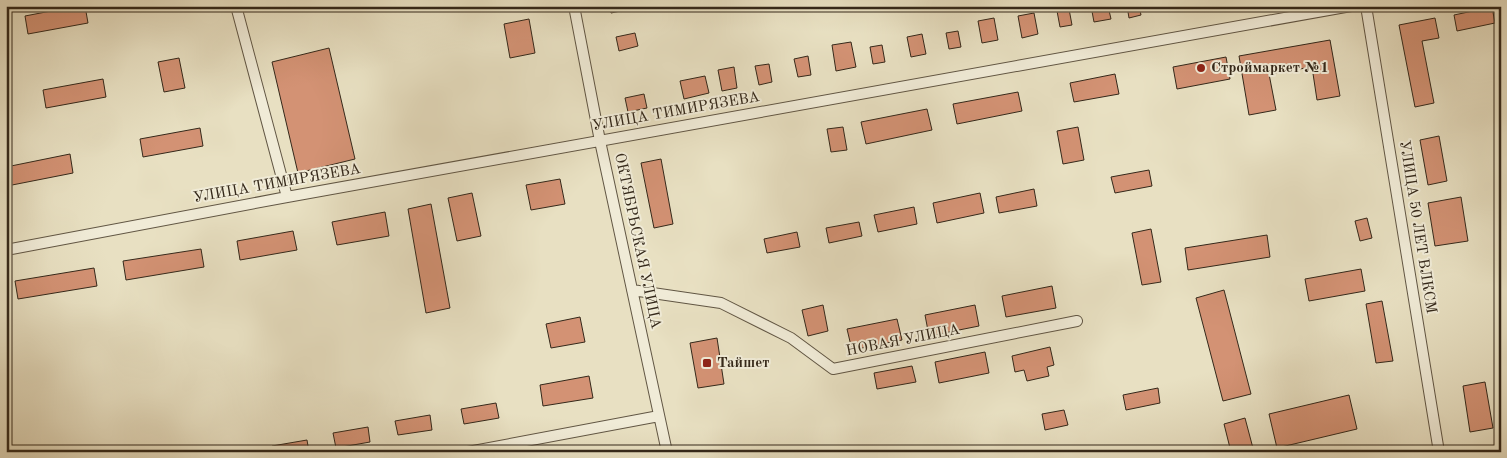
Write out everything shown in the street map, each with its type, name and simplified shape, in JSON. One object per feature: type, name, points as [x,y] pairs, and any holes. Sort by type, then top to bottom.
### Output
[{"type":"street","points":[[236,6],[287,197]]},
{"type":"street","name":"ОКТЯБРЬСКАЯ УЛИЦА","points":[[574,6],[600,141],[667,452]]},
{"type":"street","name":"УЛИЦА ТИМИРЯЗЕВА","points":[[6,250],[287,197],[1351,6]]},
{"type":"street","name":"УЛИЦА 50 ЛЕТ ВЛКСМ","points":[[1366,6],[1439,452]]},
{"type":"street","name":"НОВАЯ УЛИЦА","points":[[632,290],[721,303],[791,338],[833,369],[1077,321]]},
{"type":"street","points":[[468,452],[659,416]]},
{"type":"building","points":[[85,6],[88,23],[28,34],[25,16]]},
{"type":"building","points":[[610,6],[629,6],[630,9],[611,13]]},
{"type":"building","points":[[1091,6],[1108,6],[1111,19],[1094,22]]},
{"type":"building","points":[[1127,6],[1139,6],[1141,15],[1129,18]]},
{"type":"building","points":[[1492,7],[1495,23],[1457,31],[1454,15]]},
{"type":"building","points":[[1069,9],[1072,25],[1060,27],[1057,11]]},
{"type":"building","points":[[1034,13],[1038,34],[1022,38],[1018,16]]},
{"type":"building","points":[[994,18],[998,40],[982,43],[978,21]]},
{"type":"building","points":[[1435,18],[1439,38],[1422,41],[1434,103],[1415,107],[1399,25]]},
{"type":"building","points":[[529,19],[535,53],[510,58],[504,24]]},
{"type":"building","points":[[958,31],[961,47],[949,49],[946,33]]},
{"type":"building","points":[[635,33],[638,46],[619,51],[616,37]]},
{"type":"building","points":[[922,34],[926,54],[911,57],[907,37]]},
{"type":"building","points":[[1330,40],[1340,96],[1317,100],[1312,67],[1269,74],[1276,110],[1249,115],[1239,56]]},
{"type":"building","points":[[851,42],[856,67],[836,71],[832,45]]},
{"type":"building","points":[[882,45],[885,62],[873,64],[870,47]]},
{"type":"building","points":[[329,48],[355,159],[298,173],[272,62]]},
{"type":"building","points":[[808,56],[811,75],[798,77],[794,59]]},
{"type":"building","points":[[1226,57],[1230,79],[1177,89],[1173,67]]},
{"type":"building","points":[[179,58],[185,88],[164,92],[158,62]]},
{"type":"building","points":[[769,64],[772,82],[759,85],[755,66]]},
{"type":"building","points":[[734,67],[737,88],[722,91],[718,70]]},
{"type":"building","points":[[1115,74],[1119,94],[1074,102],[1070,83]]},
{"type":"building","points":[[705,76],[709,93],[684,99],[680,81]]},
{"type":"building","points":[[103,79],[106,97],[46,108],[43,90]]},
{"type":"building","points":[[1018,92],[1022,111],[957,124],[953,104]]},
{"type":"building","points":[[644,94],[647,108],[628,112],[625,98]]},
{"type":"building","points":[[927,109],[932,130],[866,144],[861,122]]},
{"type":"building","points":[[843,127],[847,150],[831,152],[827,129]]},
{"type":"building","points":[[1078,127],[1084,160],[1063,164],[1057,131]]},
{"type":"building","points":[[200,128],[203,146],[143,157],[140,139]]},
{"type":"building","points":[[1439,136],[1447,181],[1428,185],[1420,140]]},
{"type":"building","points":[[70,154],[73,173],[7,186],[6,167]]},
{"type":"building","points":[[661,159],[673,224],[654,228],[641,163]]},
{"type":"building","points":[[1149,170],[1152,186],[1115,193],[1111,177]]},
{"type":"building","points":[[560,179],[565,204],[531,210],[526,185]]},
{"type":"building","points":[[1034,189],[1037,206],[999,213],[996,197]]},
{"type":"building","points":[[472,193],[481,236],[457,241],[448,198]]},
{"type":"building","points":[[980,193],[984,213],[937,223],[933,203]]},
{"type":"building","points":[[1461,197],[1468,241],[1435,246],[1428,203]]},
{"type":"building","points":[[431,204],[450,308],[426,313],[408,209]]},
{"type":"building","points":[[914,207],[917,224],[878,232],[874,215]]},
{"type":"building","points":[[385,212],[389,236],[337,245],[332,222]]},
{"type":"building","points":[[1367,218],[1372,238],[1360,241],[1355,221]]},
{"type":"building","points":[[859,222],[862,236],[829,243],[826,228]]},
{"type":"building","points":[[1151,229],[1161,282],[1142,285],[1132,233]]},
{"type":"building","points":[[293,231],[297,250],[240,260],[237,241]]},
{"type":"building","points":[[797,232],[800,247],[767,253],[764,239]]},
{"type":"building","points":[[1267,235],[1270,257],[1188,270],[1185,248]]},
{"type":"building","points":[[201,249],[204,267],[126,280],[123,261]]},
{"type":"building","points":[[94,268],[97,286],[18,299],[15,281]]},
{"type":"building","points":[[1361,269],[1365,291],[1309,301],[1305,279]]},
{"type":"building","points":[[1052,286],[1056,308],[1006,317],[1002,296]]},
{"type":"building","points":[[1501,289],[1501,310],[1497,290]]},
{"type":"building","points":[[1224,290],[1251,394],[1223,401],[1196,298]]},
{"type":"building","points":[[1382,301],[1393,361],[1376,363],[1366,304]]},
{"type":"building","points":[[823,305],[828,331],[808,336],[802,310]]},
{"type":"building","points":[[975,305],[979,326],[929,336],[925,315]]},
{"type":"building","points":[[580,317],[585,342],[551,348],[546,324]]},
{"type":"building","points":[[897,319],[902,340],[852,350],[847,329]]},
{"type":"building","name":"Тайшет","points":[[717,338],[724,384],[698,388],[690,343]]},
{"type":"building","points":[[1050,347],[1054,365],[1047,367],[1049,376],[1027,381],[1024,370],[1015,372],[1012,356]]},
{"type":"building","points":[[985,352],[989,373],[939,383],[935,362]]},
{"type":"building","points":[[912,366],[916,382],[877,389],[874,373]]},
{"type":"building","points":[[589,376],[593,398],[543,406],[540,385]]},
{"type":"building","points":[[1485,382],[1493,428],[1470,432],[1463,386]]},
{"type":"building","points":[[1158,388],[1160,403],[1126,410],[1123,395]]},
{"type":"building","points":[[1349,395],[1357,429],[1277,448],[1269,414]]},
{"type":"building","points":[[496,403],[499,418],[464,424],[461,409]]},
{"type":"building","points":[[1064,410],[1068,425],[1045,430],[1042,414]]},
{"type":"building","points":[[430,415],[432,430],[398,435],[395,421]]},
{"type":"building","points":[[1245,418],[1254,452],[1231,452],[1224,424]]},
{"type":"building","points":[[368,427],[370,442],[336,448],[333,433]]},
{"type":"building","points":[[307,440],[309,452],[273,452],[272,446]]},
{"type":"building","points":[[713,447],[714,452],[699,452],[699,450]]},
{"type":"place","name":"Строймаркет №1","points":[[1201,68]]},
{"type":"place","name":"Тайшет","points":[[707,363]]}]
